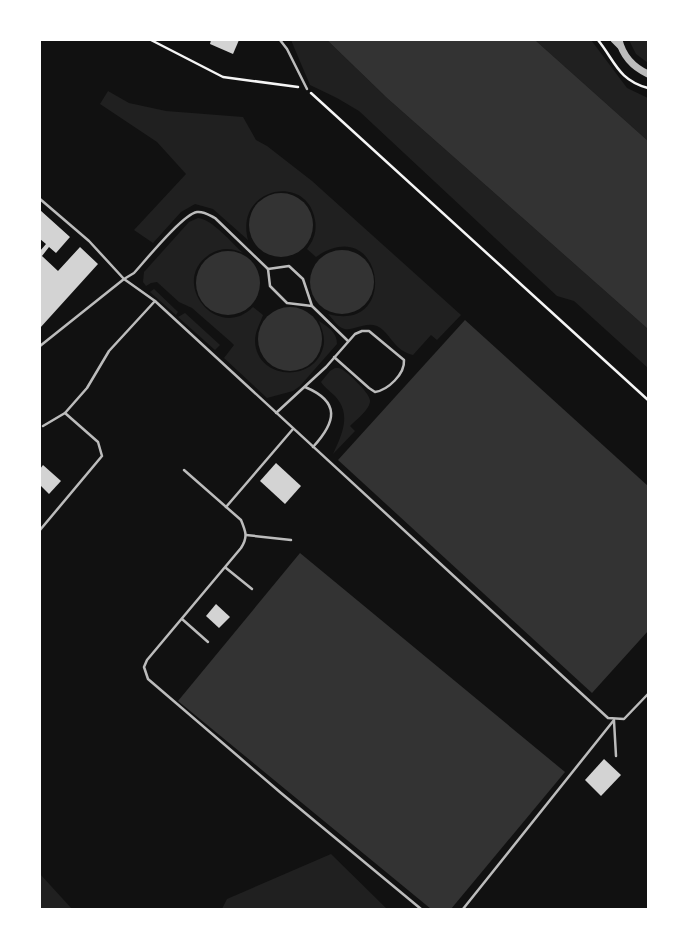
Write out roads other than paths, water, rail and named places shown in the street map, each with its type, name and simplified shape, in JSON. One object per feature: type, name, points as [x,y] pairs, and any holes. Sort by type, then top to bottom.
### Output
[{"type":"street","points":[[613,40],[620,44],[627,59],[637,69],[648,74]]},
{"type":"lane","points":[[280,40],[287,49],[306,89]]},
{"type":"lane","points":[[40,199],[89,240],[124,279],[155,301],[608,718],[614,720],[624,719],[648,694]]},
{"type":"lane","points":[[40,346],[110,288],[134,273],[186,217],[198,212],[215,218],[268,269],[270,286],[286,302],[312,306]]},
{"type":"lane","points":[[268,269],[289,266],[304,279],[312,306],[349,341]]},
{"type":"lane","points":[[43,426],[65,413],[87,388],[109,351],[155,301]]},
{"type":"lane","points":[[276,413],[305,387],[355,334],[362,331],[369,331],[404,360],[403,371],[386,390],[375,392],[334,357]]},
{"type":"lane","points":[[305,387],[322,395],[331,413],[331,422],[324,435],[313,447]]},
{"type":"lane","points":[[40,530],[102,456],[98,442],[65,413]]},
{"type":"lane","points":[[226,508],[293,429]]},
{"type":"lane","points":[[184,470],[241,520],[246,539],[226,567],[147,660],[144,667],[148,679],[281,794],[420,909]]},
{"type":"lane","points":[[246,535],[291,540]]},
{"type":"lane","points":[[226,567],[252,589]]},
{"type":"lane","points":[[182,619],[208,642]]},
{"type":"lane","points":[[614,720],[616,756]]},
{"type":"lane","points":[[462,909],[614,720]]}]
